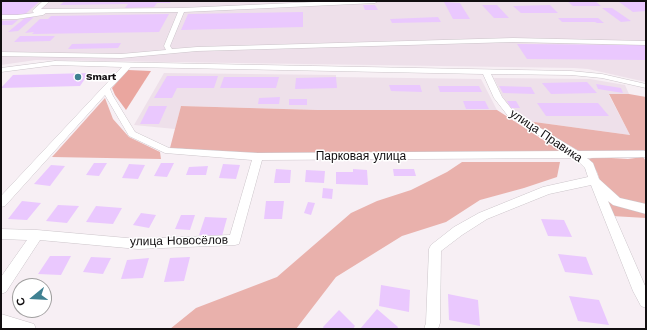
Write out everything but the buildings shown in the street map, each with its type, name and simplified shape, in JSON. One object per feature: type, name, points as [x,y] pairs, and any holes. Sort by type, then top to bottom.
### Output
[{"type":"street","points":[[46,1],[35,11],[182,10],[324,2],[375,1]]},
{"type":"street","points":[[170,52],[167,46],[182,10]]},
{"type":"street","points":[[1,17],[17,17],[54,11]]},
{"type":"street","points":[[1,54],[121,56],[227,48],[512,40],[646,43]]},
{"type":"street","points":[[1,70],[55,63],[586,74],[646,86]]},
{"type":"street","points":[[1,202],[128,65]]},
{"type":"street","name":"улица Правика","points":[[486,72],[498,98],[511,114],[579,156],[589,166],[638,287],[646,301]]},
{"type":"street","name":"Парковая улица","points":[[106,89],[132,134],[168,151],[258,157],[579,156],[646,154]]},
{"type":"street","name":"улица Новосёлов","points":[[1,234],[37,235],[138,244],[235,240],[258,157]]},
{"type":"street","points":[[431,329],[433,323],[435,249],[458,230],[483,216],[547,190],[594,180]]},
{"type":"street","name":"улица Правика","points":[[594,180],[617,202],[646,209]]},
{"type":"street","points":[[1,288],[37,235]]},
{"type":"street","points":[[1,321],[29,329]]},
{"type":"shaded area","points":[[1,1],[646,1],[646,82],[588,69],[574,68],[36,60],[1,65]]},
{"type":"shaded area","points":[[128,70],[151,71],[126,110],[115,95],[112,88]]},
{"type":"shaded area","points":[[164,73],[336,75],[336,77],[481,79],[497,110],[318,110],[181,106],[175,129],[134,125]]},
{"type":"shaded area","points":[[494,78],[590,79],[625,85],[629,94],[609,95],[630,135],[527,121],[512,111],[503,98]]},
{"type":"shaded area","points":[[609,94],[629,94],[646,97],[646,152],[644,150],[579,151],[527,121],[630,135]]},
{"type":"shaded area","points":[[105,98],[113,119],[129,137],[160,152],[161,159],[52,157]]},
{"type":"shaded area","points":[[181,106],[318,110],[497,110],[562,152],[257,154],[170,148]]},
{"type":"shaded area","points":[[595,157],[628,159],[643,157],[646,161],[646,218],[612,216],[597,172],[589,159]]},
{"type":"shaded area","points":[[462,162],[560,162],[557,177],[480,200],[446,222],[402,236],[336,277],[296,329],[170,329],[196,308],[277,277],[351,213],[377,201],[411,190],[447,172]]},
{"type":"place","name":"Smart","points":[[78,77]]}]
